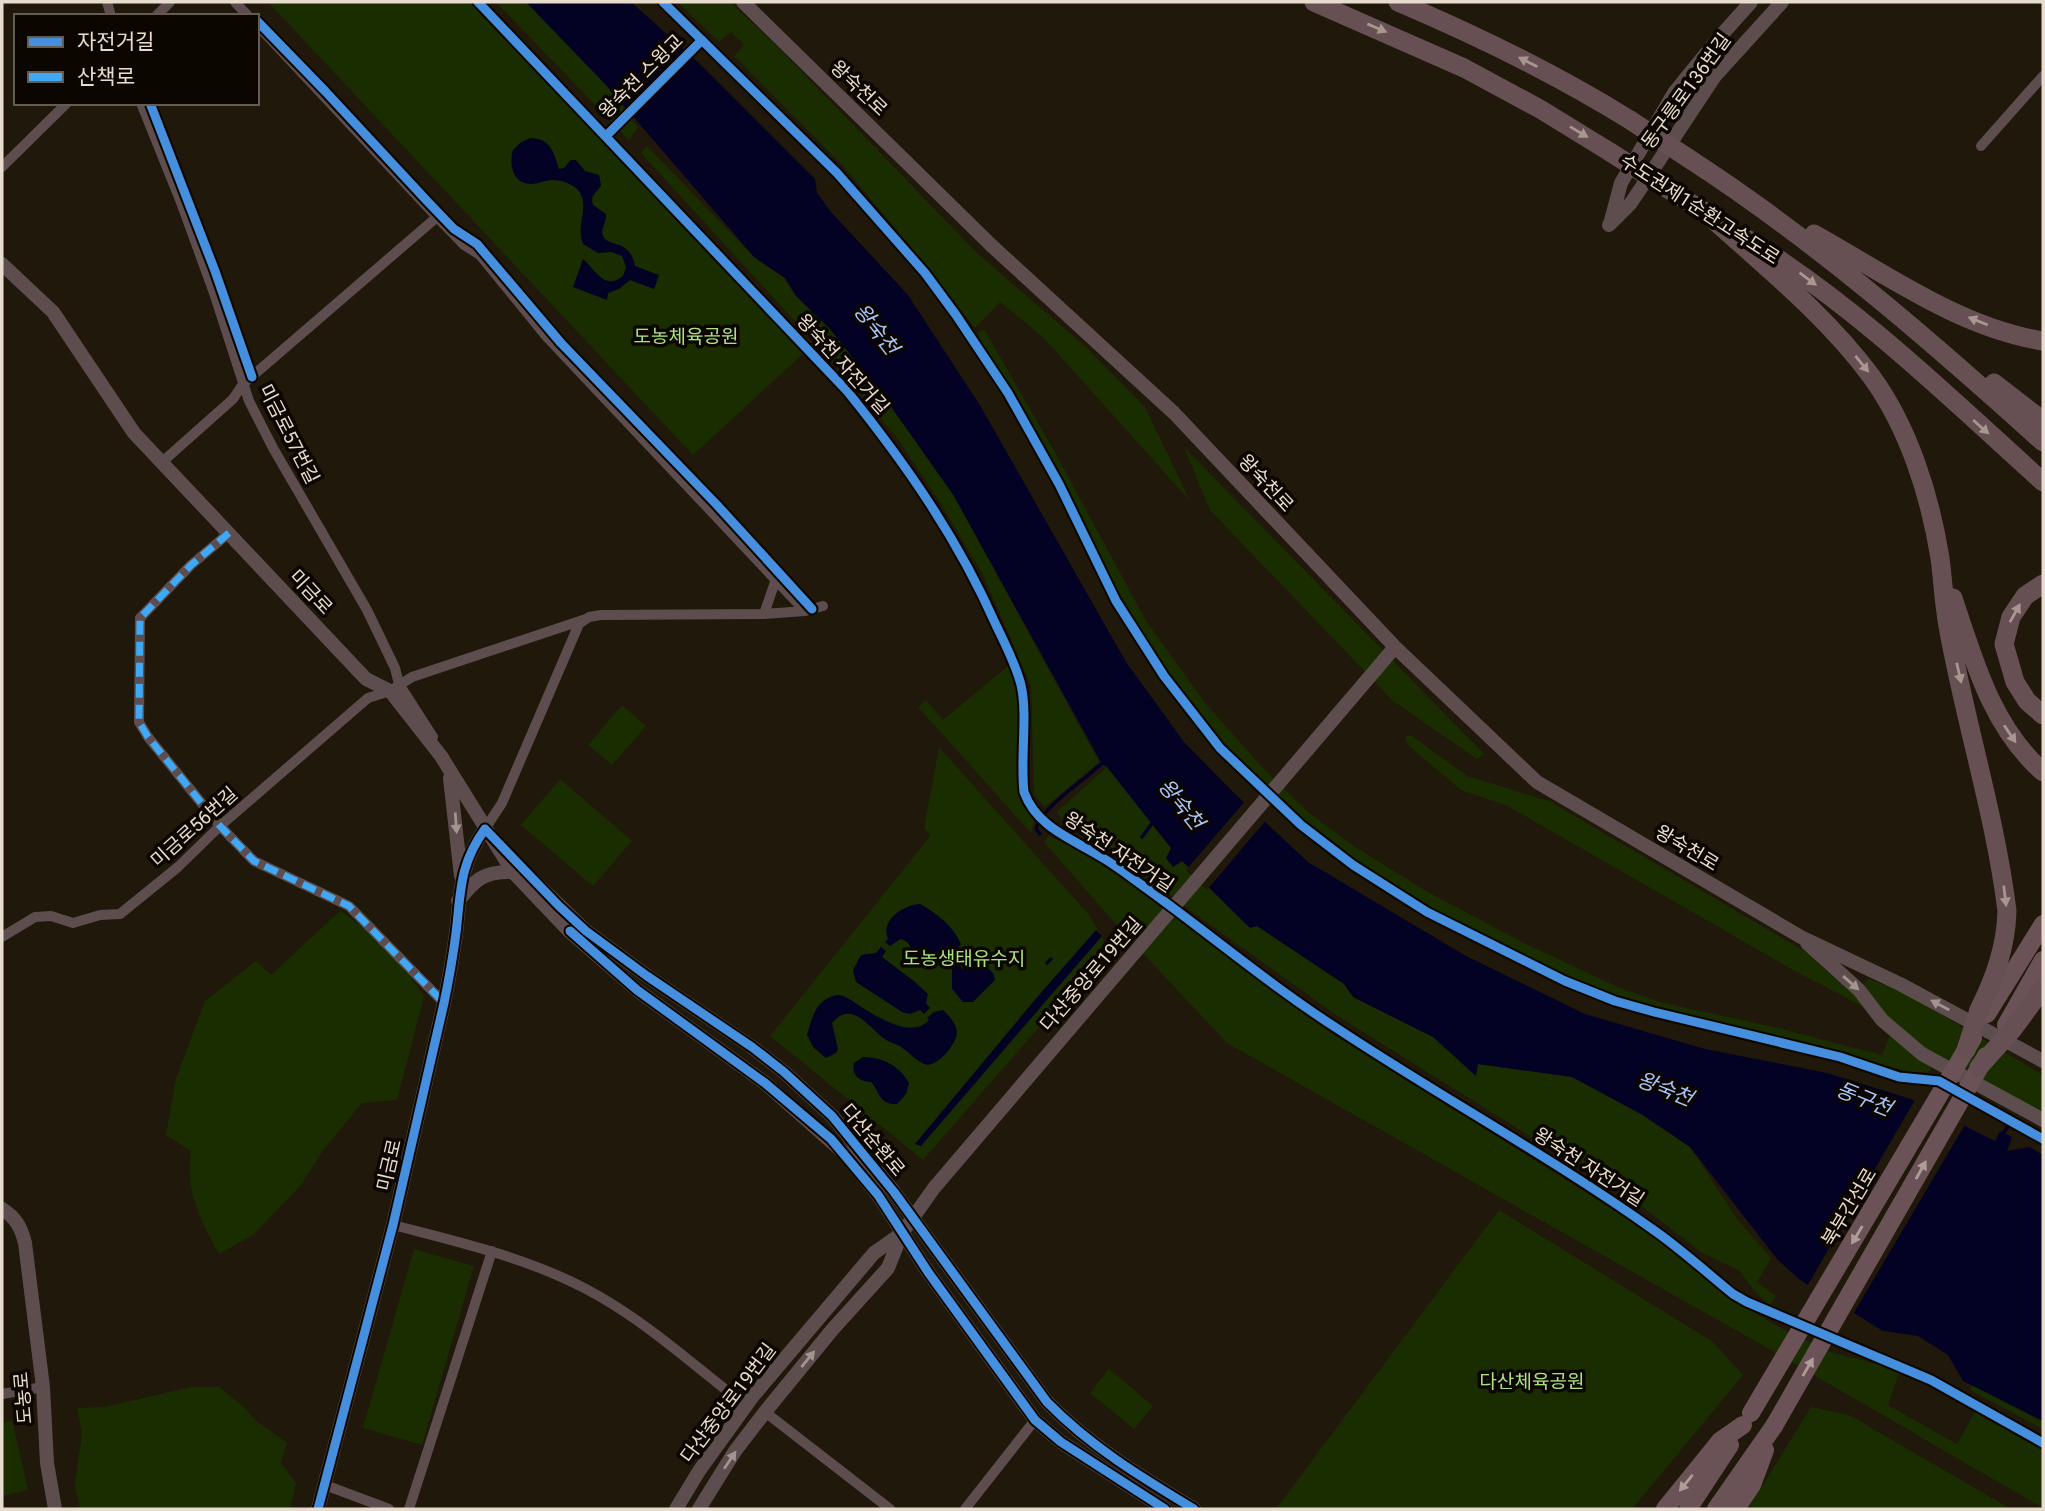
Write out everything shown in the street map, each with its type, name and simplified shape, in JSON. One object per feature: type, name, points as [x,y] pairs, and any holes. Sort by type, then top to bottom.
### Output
[{"type":"highway","name":"수도권제1순환고속도로","points":[[1314,2],[1464,68],[1540,109],[1807,278],[1859,318],[2043,482]]},
{"type":"highway","name":"수도권제1순환고속도로","points":[[1398,2],[1469,32],[1525,61],[1630,120],[1732,186],[1836,263],[1895,311],[2043,442]]},
{"type":"highway","points":[[1732,186],[1930,300],[1999,330],[2043,341]]},
{"type":"highway","points":[[1706,213],[1811,308],[1873,378],[1898,421],[1917,464],[1940,557],[1984,690],[2013,739],[2043,772]]},
{"type":"highway","points":[[1895,311],[2043,421]]},
{"type":"highway","points":[[1940,557],[1948,625],[1981,769],[2007,911],[2001,959],[1983,1012],[1966,1050]]},
{"type":"highway","points":[[2043,584],[2025,596],[2011,617],[2004,644],[2015,682],[2027,701],[2043,715]]},
{"type":"highway","points":[[1983,1012],[2043,923]]},
{"type":"highway","points":[[2009,1027],[2043,960]]},
{"type":"highway","points":[[1716,1509],[1774,1426],[1979,1068],[2009,1027],[2043,988]]},
{"type":"highway","name":"북부간선로","points":[[1688,1509],[1747,1419],[1966,1050]]},
{"type":"highway","points":[[1665,1509],[1720,1441],[1747,1419]]},
{"type":"highway","points":[[1736,1509],[1752,1485],[1774,1426]]},
{"type":"street","name":"왕숙천로","points":[[743,2],[992,246],[1174,413],[1391,652],[1537,782],[1801,937],[1900,984],[2043,1061]]},
{"type":"street","name":"동구릉로136번길","points":[[1751,2],[1674,93],[1621,183],[1609,225],[1631,203],[1715,76],[1782,2]]},
{"type":"street","points":[[259,27],[436,217],[464,245],[480,255],[547,336],[805,611]]},
{"type":"street","points":[[1981,146],[2043,76]]},
{"type":"street","points":[[2,167],[65,105]]},
{"type":"street","name":"미금로57번길","points":[[142,105],[187,217],[249,401],[273,448],[367,610],[395,668],[395,687]]},
{"type":"street","points":[[161,463],[233,399],[243,384],[436,217]]},
{"type":"street","name":"미금로","points":[[2,264],[53,312],[134,433],[161,463],[366,679],[395,687],[485,829],[474,846],[462,877],[452,968],[393,1225],[318,1509]]},
{"type":"street","points":[[229,533],[191,565],[140,618],[139,722],[220,827],[254,861],[349,906],[444,1003]]},
{"type":"street","points":[[764,614],[776,579]]},
{"type":"street","name":"미금로56번길","points":[[2,937],[35,917],[51,916],[73,923],[100,915],[120,914],[178,867],[368,698],[412,677],[601,615],[764,614],[805,611],[823,606]]},
{"type":"street","points":[[485,829],[502,803],[579,624],[586,619]]},
{"type":"street","name":"다산중앙로19번길","points":[[699,1509],[735,1451],[765,1412],[832,1330],[888,1268],[902,1233],[934,1188],[1391,652]]},
{"type":"street","points":[[444,762],[454,801],[457,850],[462,877]]},
{"type":"street","name":"다산순환로","points":[[485,829],[513,872],[569,931],[637,990],[765,1083],[831,1139],[859,1170],[1035,1420],[1061,1442],[1165,1509]]},
{"type":"street","name":"다산순환로","points":[[485,829],[586,931],[752,1047],[812,1096],[864,1152],[1029,1379],[1064,1419],[1118,1463],[1195,1509]]},
{"type":"street","points":[[458,901],[475,880],[500,872],[513,872]]},
{"type":"street","name":"왕숙천로","points":[[1801,937],[1823,960],[1859,990],[1882,1020],[1922,1054],[2043,1120]]},
{"type":"street","name":"도농로","points":[[2,1209],[13,1216],[21,1228],[25,1243],[43,1387],[47,1463],[55,1509]]},
{"type":"street","points":[[393,1225],[492,1251],[596,1294],[646,1327],[731,1394],[739,1415]]},
{"type":"street","name":"다산중앙로19번길","points":[[676,1509],[699,1471],[753,1396],[874,1253],[902,1233]]},
{"type":"street","points":[[409,1509],[492,1251]]},
{"type":"street","points":[[2,1394],[43,1387]]},
{"type":"street","points":[[731,1394],[753,1396]]},
{"type":"street","points":[[765,1412],[891,1509]]},
{"type":"street","points":[[965,1509],[1035,1420]]},
{"type":"street","points":[[325,1485],[389,1509]]},
{"type":"green space","name":"도농체육공원","points":[[268,2],[474,2],[806,351],[693,455]]},
{"type":"green space","points":[[496,2],[526,2],[606,85],[638,127],[629,140]]},
{"type":"green space","points":[[678,2],[730,2],[773,42],[978,254],[1085,346],[1145,407],[1190,501],[1043,337],[1000,302],[975,328],[843,166],[734,56],[744,45],[731,32],[719,42]]},
{"type":"green space","points":[[647,146],[754,257],[784,278],[796,296],[830,328],[885,398],[954,496],[1099,762],[1045,807],[1034,795],[1031,686],[984,577],[943,507],[898,439],[855,387],[641,153]]},
{"type":"green space","points":[[984,329],[1057,456],[1146,621],[1206,704],[1263,768],[1308,812],[1352,845],[1426,891],[1522,942],[1620,988],[1660,1002],[1778,1028],[1882,1055],[1890,1035],[1934,1064],[1929,1072],[1910,1072],[1783,1037],[1671,1014],[1598,991],[1527,958],[1415,899],[1318,835],[1237,759],[1201,717],[1152,651],[1113,585],[1039,438],[979,337],[978,333]]},
{"type":"green space","points":[[1184,447],[1484,754],[1477,759],[1393,701],[1210,510]]},
{"type":"green space","points":[[1009,665],[1017,691],[1017,773],[1026,803],[1035,817],[1031,833],[918,707],[926,700],[943,720]]},
{"type":"green space","points":[[622,705],[646,726],[612,765],[588,745]]},
{"type":"green space","points":[[1411,735],[1467,776],[1549,801],[1811,955],[1852,992],[1864,1007],[1793,970],[1508,806],[1461,790],[1409,746],[1405,737]]},
{"type":"green space","name":"도농생태유수지","points":[[939,747],[1090,916],[1108,948],[923,1160],[770,1036],[931,835],[924,829]]},
{"type":"green space","points":[[1107,767],[1171,848],[1173,867],[1182,861],[1250,928],[1257,926],[1344,984],[1354,997],[1433,1037],[1476,1075],[1477,1064],[1572,1077],[1642,1115],[1690,1147],[1737,1219],[1771,1258],[1757,1282],[1776,1296],[1770,1305],[1755,1292],[1740,1271],[1701,1252],[1639,1204],[1339,1017],[1097,840],[1069,829],[1057,812]]},
{"type":"green space","points":[[560,779],[632,841],[593,886],[521,825]]},
{"type":"green space","points":[[1049,836],[1093,856],[1328,1031],[1648,1231],[1734,1300],[1775,1325],[1831,1352],[1900,1370],[1888,1405],[1957,1444],[1976,1410],[2043,1447],[2043,1508],[1755,1341],[1227,1043],[1121,930],[1044,842]]},
{"type":"green space","points":[[340,911],[387,949],[424,997],[397,1100],[362,1103],[324,1149],[301,1185],[253,1235],[219,1254],[200,1217],[192,1192],[191,1151],[166,1135],[176,1079],[205,1001],[256,961],[271,975]]},
{"type":"green space","points":[[1868,979],[1902,991],[2043,1075],[2043,1115],[1914,1042],[1882,1013],[1864,984]]},
{"type":"green space","name":"다산체육공원","points":[[1499,1210],[1713,1342],[1743,1375],[1632,1509],[1276,1509]]},
{"type":"green space","points":[[414,1249],[474,1266],[422,1445],[363,1428]]},
{"type":"green space","points":[[1109,1369],[1153,1406],[1134,1429],[1090,1393]]},
{"type":"green space","points":[[1972,1385],[2043,1422],[2043,1429],[1970,1390]]},
{"type":"green space","points":[[191,1387],[219,1387],[243,1406],[255,1420],[287,1443],[281,1463],[296,1483],[290,1509],[80,1509],[75,1485],[82,1434],[77,1408],[104,1407]]},
{"type":"green space","points":[[1811,1407],[1849,1415],[2011,1509],[1748,1509]]},
{"type":"green space","points":[[12,1420],[28,1490],[2,1496],[2,1423]]},
{"type":"water","name":"왕숙천","points":[[526,2],[631,2],[699,63],[815,179],[817,193],[831,212],[908,295],[981,407],[1126,662],[1184,742],[1308,862],[1466,956],[1585,1014],[1705,1049],[1827,1073],[1911,1099],[1995,1141],[2000,1131],[2012,1137],[2007,1151],[2030,1147],[2043,1155],[2043,1421],[1963,1381],[1948,1355],[1918,1336],[1883,1331],[1800,1280],[1777,1259],[1690,1147],[1643,1115],[1572,1077],[1478,1064],[1476,1076],[1433,1037],[1353,997],[1344,984],[1257,926],[1250,928],[1182,861],[1173,867],[1166,858],[1171,848],[1102,764],[954,496],[885,398],[830,329],[796,296],[785,278],[754,257],[606,85]]},
{"type":"water","points":[[530,138],[547,144],[559,169],[564,168],[571,160],[576,160],[585,171],[599,175],[601,185],[592,201],[593,205],[606,214],[603,236],[609,242],[629,251],[635,266],[659,275],[654,289],[630,280],[619,289],[608,293],[607,300],[573,287],[583,259],[605,280],[616,280],[623,276],[626,267],[622,256],[611,252],[598,253],[583,244],[583,202],[576,188],[556,180],[525,183],[513,172],[513,150]]},
{"type":"water","points":[[920,904],[944,921],[958,937],[961,944],[953,954],[955,958],[949,962],[947,959],[927,964],[915,955],[904,940],[901,939],[890,946],[885,942],[888,939],[886,932],[890,920],[907,907]]},
{"type":"water","points":[[1096,930],[1102,936],[921,1146],[915,1144],[1039,995]]},
{"type":"water","points":[[881,947],[886,951],[882,957],[928,994],[926,1003],[930,1008],[924,1014],[920,1010],[910,1014],[902,1012],[856,982],[853,970],[861,955],[876,953]]},
{"type":"water","points":[[981,961],[993,973],[995,980],[973,1002],[963,1002],[952,989],[952,967],[958,962],[962,969]]},
{"type":"water","points":[[837,995],[844,996],[886,1021],[910,1028],[920,1026],[929,1020],[927,1018],[934,1012],[943,1010],[956,1026],[956,1038],[940,1059],[929,1065],[924,1064],[886,1040],[861,1018],[847,1014],[832,1023],[838,1049],[826,1058],[813,1047],[807,1035],[813,1015],[820,1005],[824,1000]]},
{"type":"water","points":[[863,1057],[890,1064],[905,1077],[909,1083],[906,1094],[897,1104],[883,1100],[871,1082],[857,1077],[854,1063]]},
{"type":"pier","points":[[1246,800],[1267,819],[1207,890],[1186,870]]},
{"type":"pier","points":[[1916,1098],[1966,1123],[1852,1316],[1806,1288]]},
{"type":"waterway","points":[[1040,834],[1036,829],[1046,812],[1104,761]]},
{"type":"waterway","points":[[1142,837],[1153,822]]},
{"type":"waterway","points":[[1047,963],[1051,959]]},
{"type":"waterway","name":"동구천","points":[[2002,1136],[2008,1126]]},
{"type":"marked path","points":[[229,533],[191,565],[140,618],[139,722],[148,737],[220,826],[254,861],[349,906],[444,1003]]},
{"type":"cycle path","name":"왕숙천 스윙교","points":[[478,2],[847,391],[910,474],[965,562],[1013,662],[1023,697],[1024,792],[1030,804],[1047,824],[1120,869],[1313,1013],[1616,1204],[1675,1246],[1733,1294],[1931,1380],[2043,1443]]},
{"type":"cycle path","name":"왕숙천 스윙교","points":[[663,2],[837,173],[925,273],[1008,393],[1059,484],[1116,601],[1164,676],[1220,748],[1301,825],[1353,865],[1427,912],[1565,981],[1615,1001],[1654,1012],[1840,1057],[1899,1077],[1939,1081],[2043,1139]]},
{"type":"cycle path","points":[[259,23],[454,229],[477,244],[561,343],[717,505],[812,609]]},
{"type":"cycle path","name":"왕숙천 스윙교","points":[[606,136],[702,40]]},
{"type":"cycle path","points":[[151,105],[215,271],[252,377]]},
{"type":"cycle path","points":[[485,829],[586,931],[752,1047],[832,1116],[894,1192],[1047,1402],[1099,1447],[1194,1509]]},
{"type":"cycle path","points":[[318,1509],[393,1225],[444,1003],[463,879],[470,855],[485,829]]},
{"type":"cycle path","points":[[570,931],[637,990],[765,1083],[831,1139],[878,1195],[928,1272],[1035,1420],[1061,1442],[1165,1509]]}]
